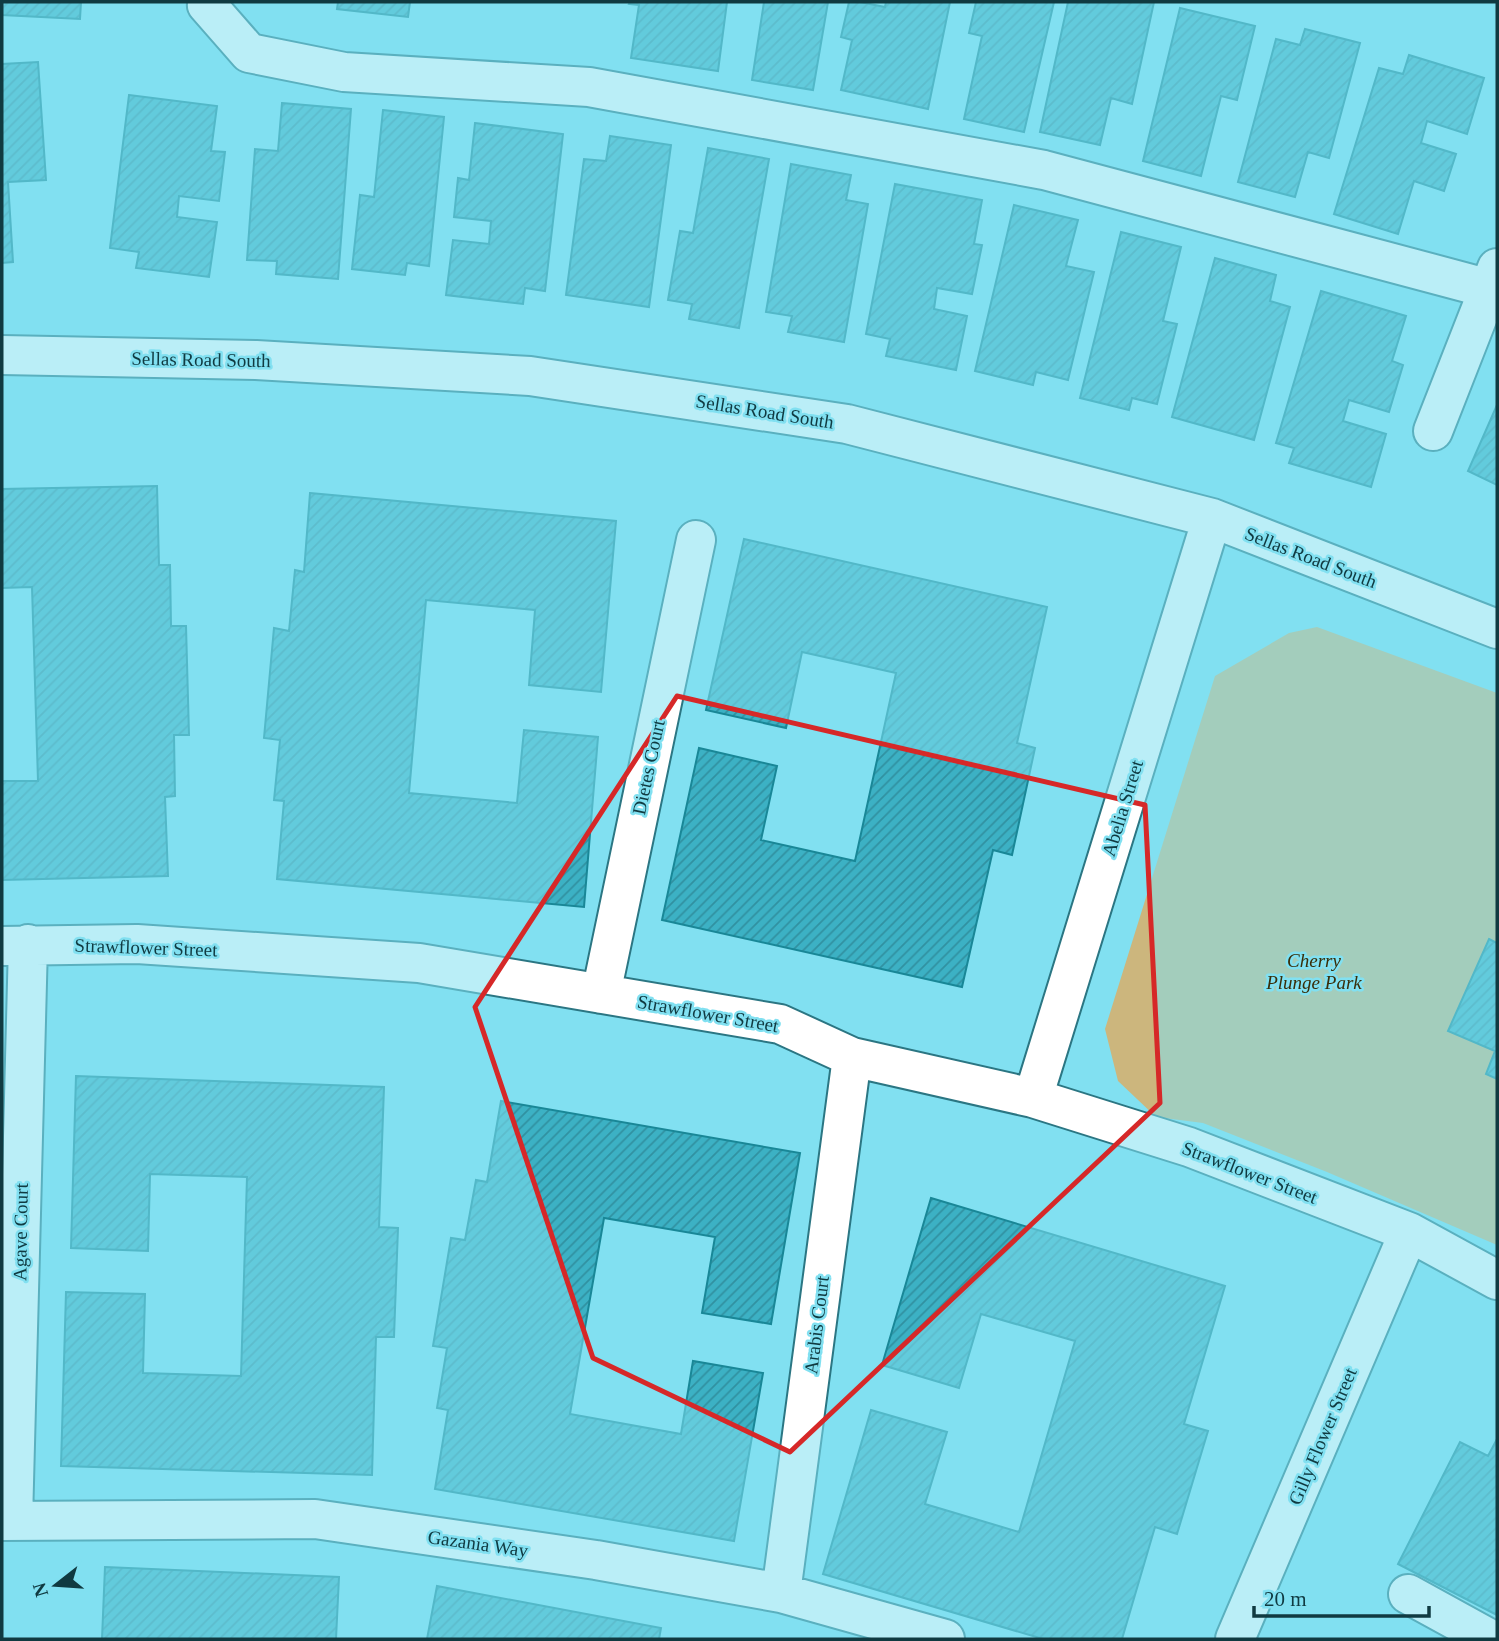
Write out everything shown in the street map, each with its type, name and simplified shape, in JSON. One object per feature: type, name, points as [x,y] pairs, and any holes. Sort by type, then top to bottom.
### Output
[{"type":"street","points":[[208,2],[207,5],[248,53],[344,72],[589,87],[1044,170],[1493,278],[1433,431]]},
{"type":"street","name":"Sellas Road South","points":[[2,355],[256,359],[530,376],[847,424],[1212,519],[1497,629]]},
{"type":"street","name":"Abelia Street","points":[[1032,1098],[1212,519]]},
{"type":"street","name":"Dietes Court","points":[[601,994],[696,540]]},
{"type":"street","name":"Strawflower Street","points":[[15,945],[137,944],[419,963],[780,1024],[852,1057],[1032,1098],[1189,1147],[1409,1232],[1497,1280]]},
{"type":"street","name":"Agave Court","points":[[7,1521],[15,945]]},
{"type":"street","name":"Arabis Court","points":[[781,1593],[852,1057]]},
{"type":"street","name":"Gilly Flower Street","points":[[1235,1639],[1409,1232]]},
{"type":"street","name":"Gazania Way","points":[[7,1521],[315,1519],[596,1560],[781,1593],[945,1639]]},
{"type":"street","points":[[1408,1594],[1490,1639]]},
{"type":"highlighted area","points":[[677,696],[1145,805],[1160,1103],[790,1452],[593,1358],[475,1007]]},
{"type":"green space","name":"Cherry Plunge Park","points":[[1317,627],[1497,693],[1497,1245],[1327,1172],[1203,1123],[1156,1117],[1118,1081],[1105,1029],[1215,676],[1289,633]]},
{"type":"building","points":[[2,2],[81,2],[80,19],[2,15]]},
{"type":"building","points":[[338,2],[410,2],[408,17],[337,9]]},
{"type":"building","points":[[727,2],[718,71],[631,58],[639,5],[629,4]]},
{"type":"building","points":[[764,2],[828,2],[813,90],[752,80]]},
{"type":"building","points":[[849,2],[885,7],[886,2],[950,2],[928,109],[841,90],[852,40],[841,37]]},
{"type":"building","points":[[976,2],[1054,2],[1024,132],[964,119],[982,36],[969,33]]},
{"type":"building","points":[[1068,2],[1154,2],[1132,104],[1111,98],[1100,145],[1040,132]]},
{"type":"building","points":[[1180,8],[1255,26],[1237,100],[1221,96],[1201,176],[1143,161]]},
{"type":"building","points":[[1305,29],[1360,43],[1329,158],[1308,152],[1295,197],[1238,182],[1276,39],[1300,45]]},
{"type":"building","points":[[1409,55],[1484,78],[1467,134],[1427,121],[1421,143],[1456,154],[1444,191],[1414,181],[1398,234],[1334,214],[1379,68],[1403,74]]},
{"type":"building","points":[[38,62],[46,180],[8,182],[13,262],[2,263],[2,64]]},
{"type":"building","points":[[129,95],[217,106],[211,151],[225,152],[219,201],[179,196],[177,217],[217,222],[209,277],[136,268],[139,252],[110,248]]},
{"type":"building","points":[[282,103],[351,109],[338,279],[276,274],[277,261],[247,260],[255,149],[278,151]]},
{"type":"building","points":[[383,110],[444,117],[429,266],[407,263],[405,275],[352,269],[360,195],[374,197]]},
{"type":"building","points":[[475,123],[563,134],[545,291],[525,288],[523,304],[446,295],[453,240],[489,244],[491,221],[454,217],[458,178],[469,180]]},
{"type":"building","points":[[610,136],[671,145],[649,307],[566,295],[584,159],[606,161]]},
{"type":"building","points":[[708,148],[769,159],[739,328],[689,319],[692,304],[668,300],[680,231],[693,233]]},
{"type":"building","points":[[791,164],[851,175],[846,200],[868,204],[844,342],[788,332],[792,316],[766,312]]},
{"type":"building","points":[[895,184],[982,200],[974,244],[982,245],[972,294],[937,288],[934,309],[967,316],[956,370],[886,356],[890,339],[866,334]]},
{"type":"building","points":[[1014,205],[1078,220],[1066,266],[1094,272],[1068,380],[1036,372],[1033,385],[975,371]]},
{"type":"building","points":[[1121,232],[1181,247],[1163,321],[1177,324],[1157,404],[1132,398],[1129,410],[1080,398]]},
{"type":"building","points":[[1215,258],[1276,275],[1270,301],[1290,307],[1254,440],[1172,417]]},
{"type":"building","points":[[1321,291],[1406,316],[1392,361],[1403,365],[1389,412],[1349,400],[1343,421],[1386,434],[1371,487],[1289,463],[1294,448],[1276,443]]},
{"type":"building","points":[[1497,405],[1497,485],[1468,471]]},
{"type":"building","points":[[157,486],[159,565],[170,565],[171,626],[186,626],[189,735],[174,735],[175,796],[165,797],[168,876],[2,880],[2,781],[38,781],[32,587],[2,588],[2,489]]},
{"type":"building","points":[[310,493],[616,521],[601,692],[529,685],[535,610],[426,600],[409,793],[517,803],[524,730],[598,737],[584,907],[277,879],[284,801],[274,800],[280,740],[264,738],[274,628],[289,631],[295,570],[304,572]]},
{"type":"building","points":[[744,539],[1047,607],[1017,743],[1035,748],[1012,855],[993,850],[962,987],[662,920],[699,748],[777,766],[761,840],[855,861],[896,673],[802,652],[786,728],[706,710]]},
{"type":"building","points":[[1489,939],[1497,943],[1497,1079],[1486,1074],[1495,1051],[1448,1031]]},
{"type":"building","points":[[76,1076],[384,1087],[379,1227],[398,1228],[394,1337],[376,1337],[372,1475],[61,1466],[66,1292],[145,1294],[143,1373],[241,1376],[247,1177],[150,1174],[148,1251],[71,1248]]},
{"type":"building","points":[[501,1101],[800,1153],[771,1324],[702,1313],[715,1237],[604,1218],[570,1414],[681,1434],[693,1361],[763,1373],[734,1541],[435,1489],[448,1410],[437,1408],[447,1348],[433,1346],[451,1238],[465,1240],[476,1180],[487,1182]]},
{"type":"building","points":[[931,1198],[1225,1286],[1184,1424],[1208,1431],[1177,1534],[1155,1527],[1122,1639],[1043,1639],[823,1574],[871,1410],[947,1432],[925,1504],[1019,1532],[1075,1341],[981,1314],[959,1388],[882,1365]]},
{"type":"building","points":[[1497,1439],[1497,1615],[1398,1564],[1460,1442],[1488,1456]]},
{"type":"building","points":[[105,1567],[339,1577],[336,1639],[102,1639]]},
{"type":"building","points":[[437,1586],[661,1628],[659,1639],[427,1639]]}]
